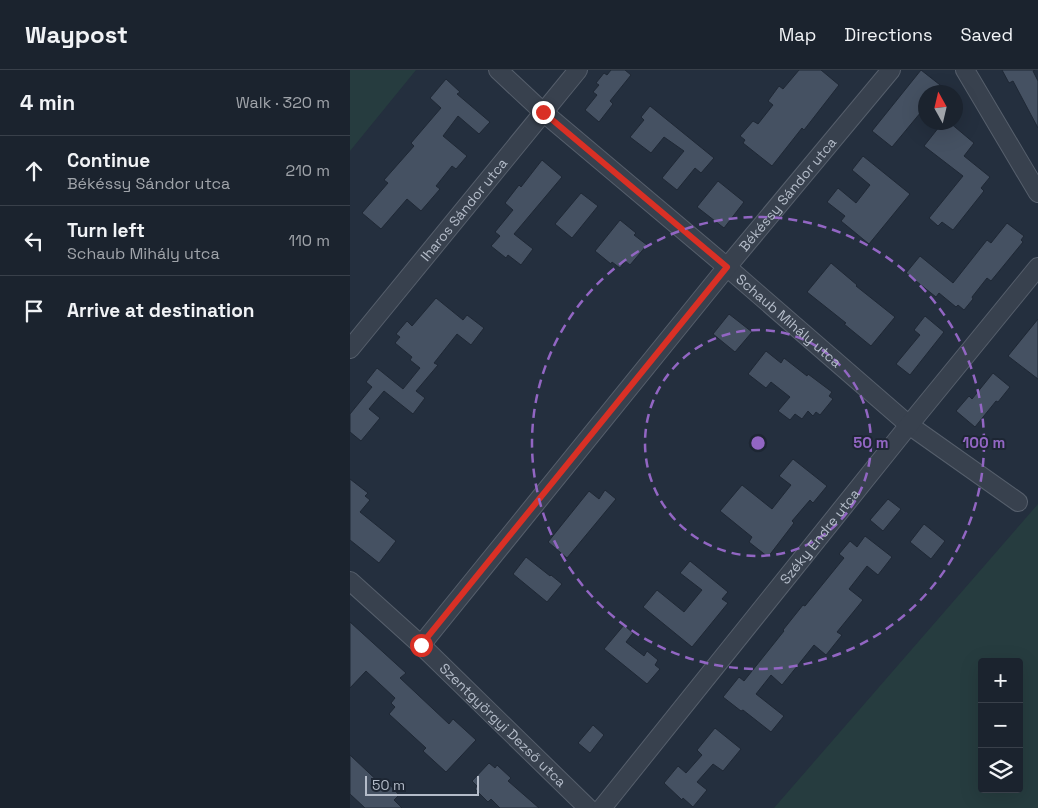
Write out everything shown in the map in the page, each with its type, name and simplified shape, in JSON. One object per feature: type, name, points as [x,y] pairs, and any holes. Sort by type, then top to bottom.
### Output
[{"type":"street","name":"Schaub Mihály utca","points":[[498,70],[543,112],[909,424],[1018,502]]},
{"type":"street","name":"Iharos Sándor utca","points":[[350,349],[578,70]]},
{"type":"street","name":"Békéssy Sándor utca","points":[[421,645],[727,267],[891,70]]},
{"type":"street","points":[[965,70],[1038,193]]},
{"type":"street","name":"Széky Endre utca","points":[[602,808],[909,424],[1038,267]]},
{"type":"street","name":"Szentgyörgyi Dezső utca","points":[[350,581],[421,645],[588,808]]},
{"type":"green space","points":[[350,70],[416,70],[350,151]]},
{"type":"green space","points":[[1038,504],[1038,808],[774,808]]},
{"type":"building","points":[[611,70],[625,70],[631,75],[610,101],[613,104],[599,122],[585,110],[597,95],[593,92],[599,85],[596,83],[604,73],[607,75]]},
{"type":"building","points":[[799,70],[821,70],[839,85],[804,130],[802,128],[772,166],[743,143],[745,140],[740,136],[753,121],[758,124],[773,105],[768,101],[779,86],[783,89]]},
{"type":"building","points":[[921,70],[940,85],[918,85],[918,116],[892,147],[872,131]]},
{"type":"building","points":[[1002,70],[1035,70],[1033,71],[1038,81],[1038,128],[1013,81],[1009,83]]},
{"type":"building","points":[[446,79],[460,92],[457,94],[490,122],[479,134],[458,116],[443,136],[467,156],[456,169],[452,166],[436,186],[440,189],[421,211],[407,199],[381,229],[362,213],[388,183],[384,180],[414,146],[411,143],[441,108],[430,98]]},
{"type":"building","points":[[650,106],[714,158],[701,173],[695,168],[677,190],[662,178],[684,151],[664,137],[651,153],[630,137],[644,120],[641,117]]},
{"type":"building","points":[[937,130],[959,130],[974,143],[964,156],[990,177],[981,188],[984,191],[953,230],[942,222],[938,226],[929,218],[963,176],[924,146]]},
{"type":"building","points":[[863,156],[910,194],[869,244],[841,221],[845,216],[827,202],[838,188],[856,203],[870,185],[852,170]]},
{"type":"building","points":[[542,160],[562,177],[514,234],[533,249],[521,265],[508,255],[506,258],[491,246],[500,236],[495,232],[513,210],[505,203],[519,185],[521,187]]},
{"type":"building","points":[[718,181],[744,202],[724,228],[697,207]]},
{"type":"building","points":[[581,193],[598,206],[572,238],[555,224]]},
{"type":"building","points":[[620,220],[647,245],[630,265],[625,261],[620,268],[612,262],[611,264],[595,251]]},
{"type":"building","points":[[1007,223],[1024,236],[1021,240],[1023,242],[991,281],[987,278],[964,310],[958,305],[956,307],[939,293],[936,297],[906,273],[920,256],[953,283],[987,240],[991,243]]},
{"type":"building","points":[[831,263],[895,317],[871,346],[807,292]]},
{"type":"building","points":[[436,298],[463,320],[467,315],[484,328],[471,345],[457,334],[434,363],[438,365],[416,391],[425,398],[413,414],[384,391],[369,409],[380,418],[361,441],[350,432],[350,414],[372,387],[366,382],[377,368],[403,389],[420,368],[410,360],[412,357],[395,343],[400,337],[396,334],[407,321],[412,326]]},
{"type":"building","points":[[729,314],[752,332],[735,352],[713,334]]},
{"type":"building","points":[[925,316],[944,332],[910,375],[896,364],[920,335],[914,330]]},
{"type":"building","points":[[1038,319],[1038,379],[1008,356]]},
{"type":"building","points":[[766,351],[781,363],[784,358],[832,392],[829,396],[833,399],[820,415],[816,412],[813,416],[808,411],[802,419],[795,414],[790,420],[778,411],[790,397],[771,382],[766,388],[748,374]]},
{"type":"building","points":[[993,373],[1010,387],[975,427],[956,411],[969,396],[972,399]]},
{"type":"building","points":[[793,459],[827,486],[813,503],[810,500],[792,521],[794,523],[768,557],[749,542],[752,537],[720,511],[742,485],[772,509],[791,485],[779,476]]},
{"type":"building","points":[[350,479],[368,493],[365,496],[370,500],[360,512],[396,541],[379,563],[350,540]]},
{"type":"building","points":[[605,490],[616,499],[567,558],[548,542],[589,491],[599,499]]},
{"type":"building","points":[[888,499],[901,509],[883,531],[870,520]]},
{"type":"building","points":[[924,524],[945,541],[931,559],[910,542]]},
{"type":"building","points":[[865,536],[892,557],[878,575],[867,566],[849,589],[863,600],[837,632],[842,635],[826,655],[814,645],[782,685],[771,675],[756,694],[784,716],[771,732],[723,697],[739,677],[744,681],[803,605],[805,606],[844,558],[839,554],[850,541],[857,547]]},
{"type":"building","points":[[526,557],[562,584],[547,602],[513,574]]},
{"type":"building","points":[[690,561],[728,592],[722,599],[728,603],[692,647],[643,607],[657,590],[684,612],[702,590],[680,573]]},
{"type":"building","points":[[350,622],[406,673],[400,678],[449,724],[453,719],[476,740],[446,772],[423,751],[426,748],[389,714],[395,707],[391,703],[395,698],[366,671],[350,688]]},
{"type":"building","points":[[624,625],[633,633],[626,642],[644,656],[647,651],[658,660],[655,665],[660,669],[647,684],[604,649]]},
{"type":"building","points":[[593,725],[604,735],[590,753],[578,743]]},
{"type":"building","points":[[715,728],[741,749],[723,771],[713,764],[697,782],[707,790],[693,807],[683,798],[682,800],[664,783],[678,766],[686,773],[702,755],[697,750]]},
{"type":"building","points":[[350,755],[386,789],[390,785],[399,795],[394,800],[402,808],[365,808],[350,794]]},
{"type":"building","points":[[489,763],[495,768],[497,765],[511,778],[508,781],[539,808],[500,808],[491,799],[488,802],[475,789],[477,786],[472,781]]},
{"type":"route","points":[[421,645],[727,267],[543,112]]}]
